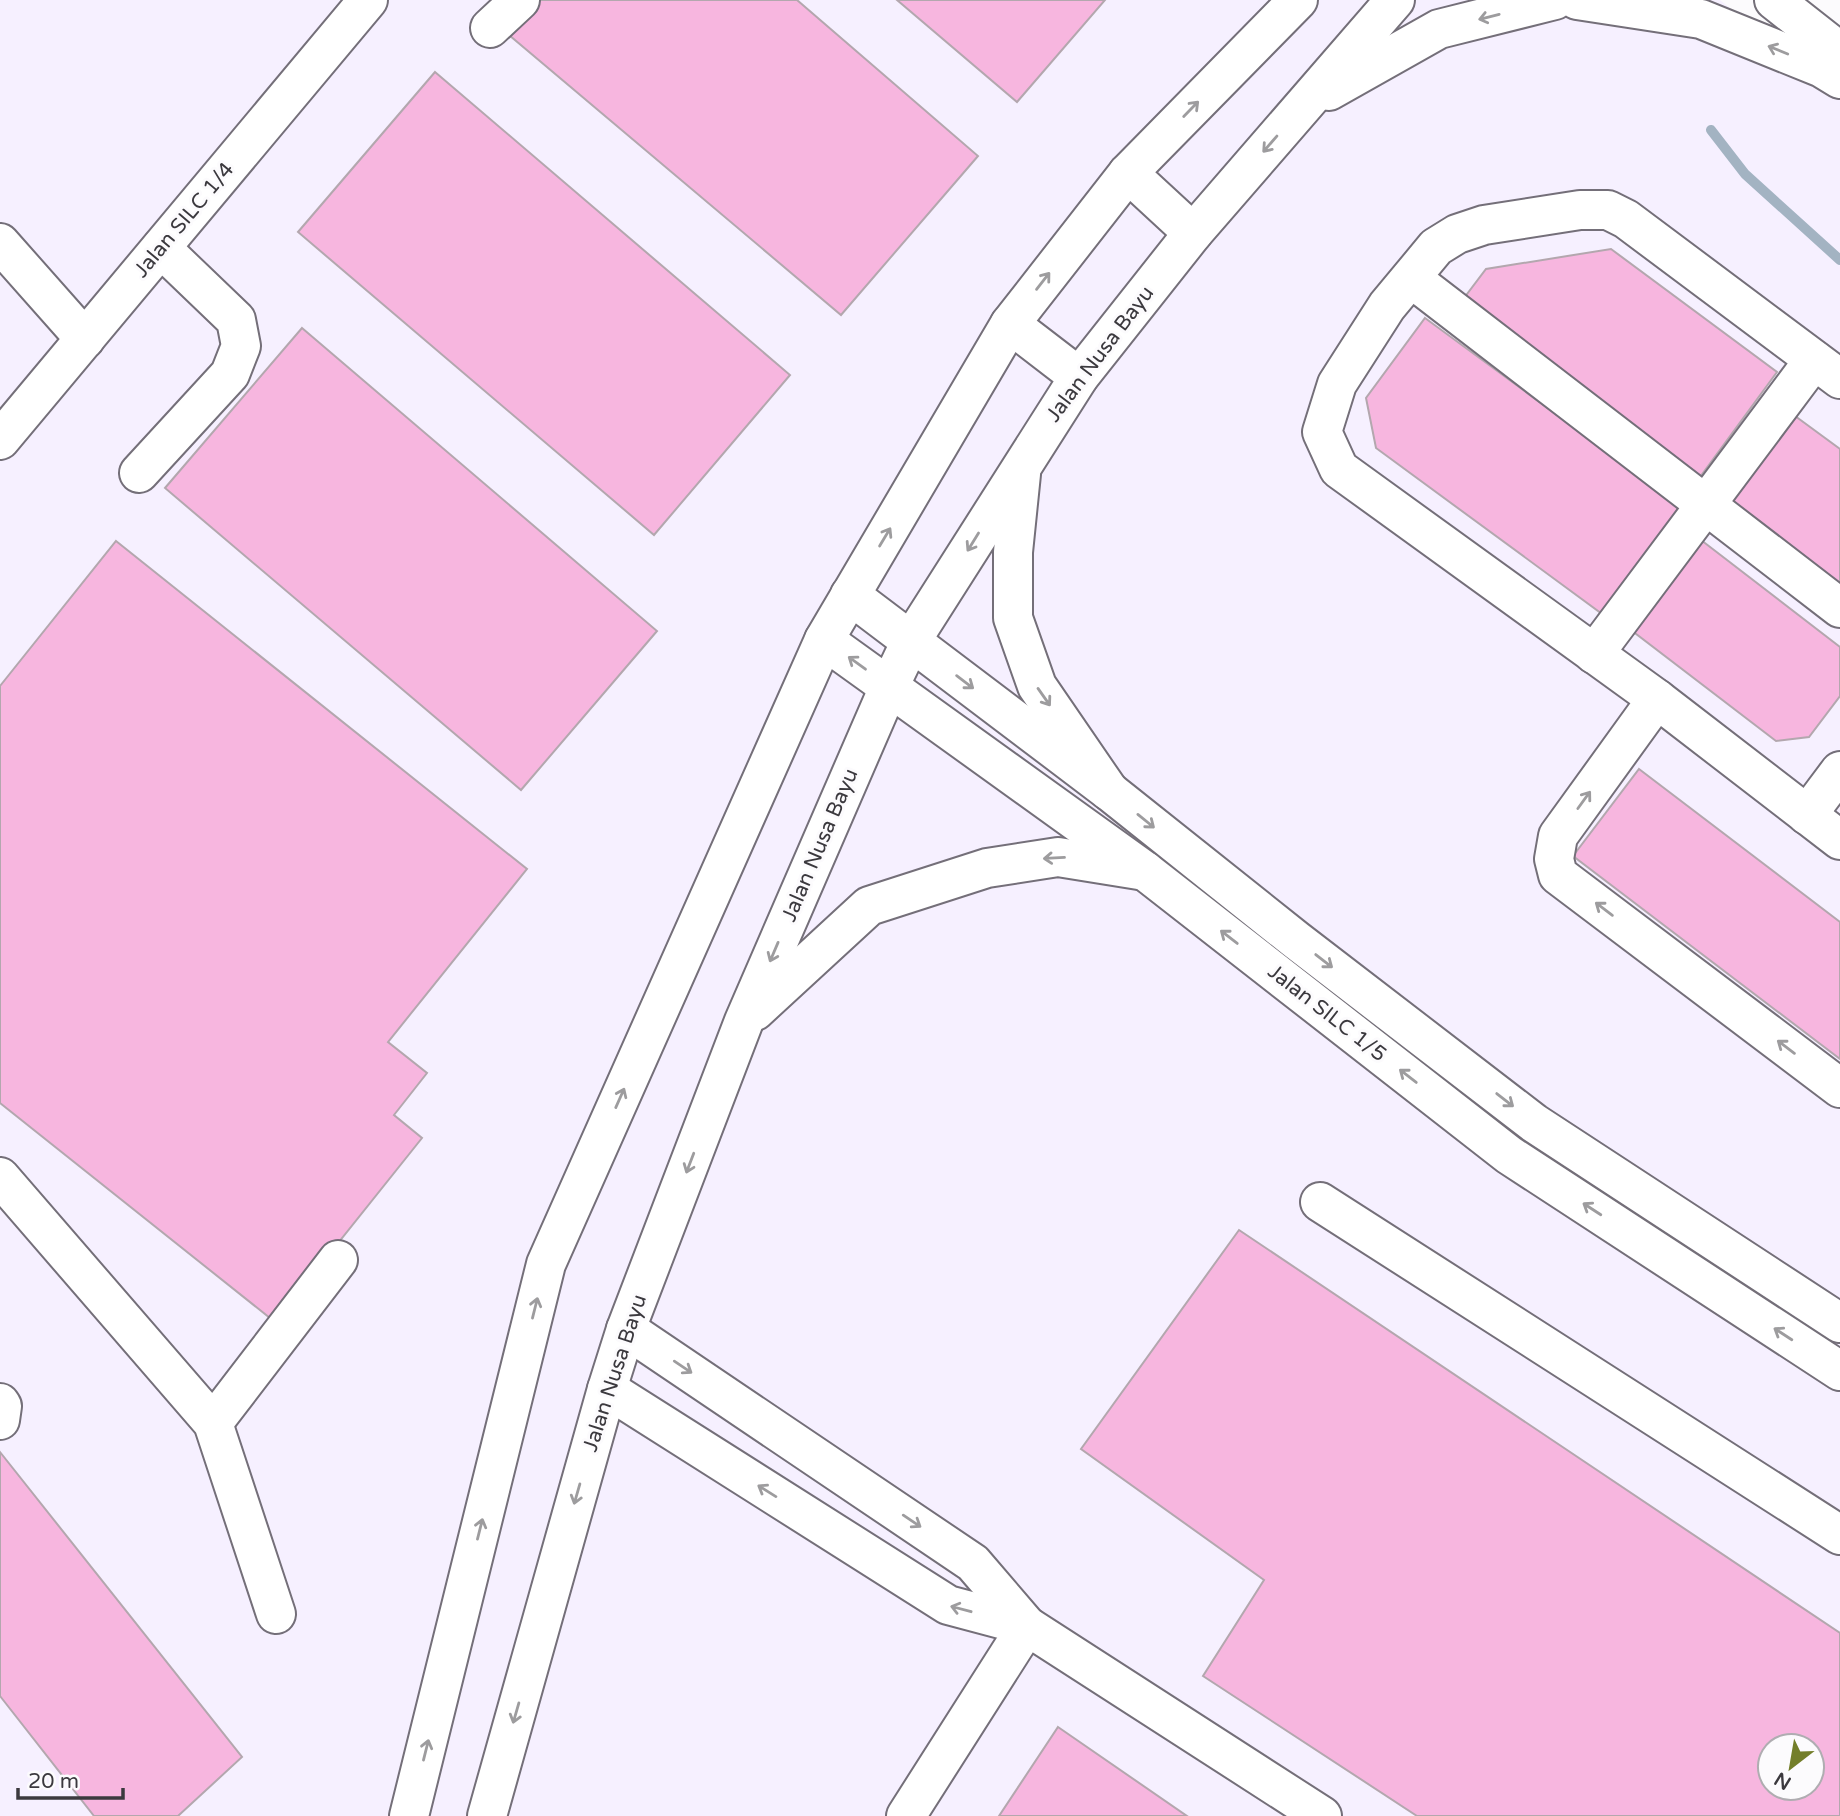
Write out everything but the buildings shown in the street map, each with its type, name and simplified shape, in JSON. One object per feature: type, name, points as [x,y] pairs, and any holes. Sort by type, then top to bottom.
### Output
[{"type":"main road","name":"Jalan SILC 1/4","points":[[0,440],[368,0]]},
{"type":"main road","points":[[489,28],[520,0]]},
{"type":"main road","points":[[1244,54],[1267,0]]},
{"type":"main road","points":[[409,1816],[546,1264],[824,640],[1010,324],[1128,173],[1298,0]]},
{"type":"main road","name":"Jalan Nusa Bayu","points":[[487,1816],[626,1329],[744,1021],[911,641],[1079,377],[1193,233],[1395,0]]},
{"type":"main road","points":[[1305,104],[1439,29],[1555,0]]},
{"type":"main road","points":[[1577,0],[1701,19],[1822,68],[1840,79]]},
{"type":"main road","points":[[1774,0],[1840,52]]},
{"type":"main road","points":[[1128,173],[1193,233]]},
{"type":"main road","points":[[1594,654],[1706,505],[1827,370],[1626,219],[1608,210],[1580,210],[1483,225],[1457,234],[1436,247],[1387,306],[1337,384],[1322,432],[1339,470],[1594,654],[1657,699],[1840,840]]},
{"type":"main road","points":[[0,243],[85,339]]},
{"type":"main road","points":[[139,473],[230,374],[241,346],[236,320],[161,248]]},
{"type":"main road","points":[[1411,278],[1840,608]]},
{"type":"main road","points":[[1010,324],[1079,377]]},
{"type":"main road","points":[[1022,464],[1013,552],[1013,618],[1037,686],[1110,792]]},
{"type":"main road","name":"Jalan SILC 1/5","points":[[850,595],[1110,792],[1534,1123],[1840,1322]]},
{"type":"main road","name":"Jalan SILC 1/5","points":[[824,640],[1145,871],[1509,1155],[1840,1371]]},
{"type":"main road","points":[[1657,699],[1558,835],[1554,859],[1558,875],[1840,1088]]},
{"type":"main road","points":[[1807,815],[1840,771]]},
{"type":"main road","points":[[744,1021],[869,906],[987,868],[1058,856],[1145,871]]},
{"type":"main road","points":[[0,1177],[213,1423],[276,1614]]},
{"type":"main road","points":[[1320,1202],[1840,1535]]},
{"type":"main road","points":[[213,1423],[338,1260]]},
{"type":"main road","points":[[626,1329],[974,1563],[1027,1626],[1322,1816]]},
{"type":"main road","points":[[607,1389],[948,1605],[1027,1626]]},
{"type":"main road","points":[[0,1404],[0,1420]]},
{"type":"main road","points":[[837,1535],[864,1489]]},
{"type":"main road","points":[[906,1816],[1027,1626]]},
{"type":"shaded area","points":[[0,0],[1720,0],[1840,95],[1840,1816],[0,1816]]},
{"type":"waterway","points":[[1711,130],[1745,174],[1840,260]]}]
